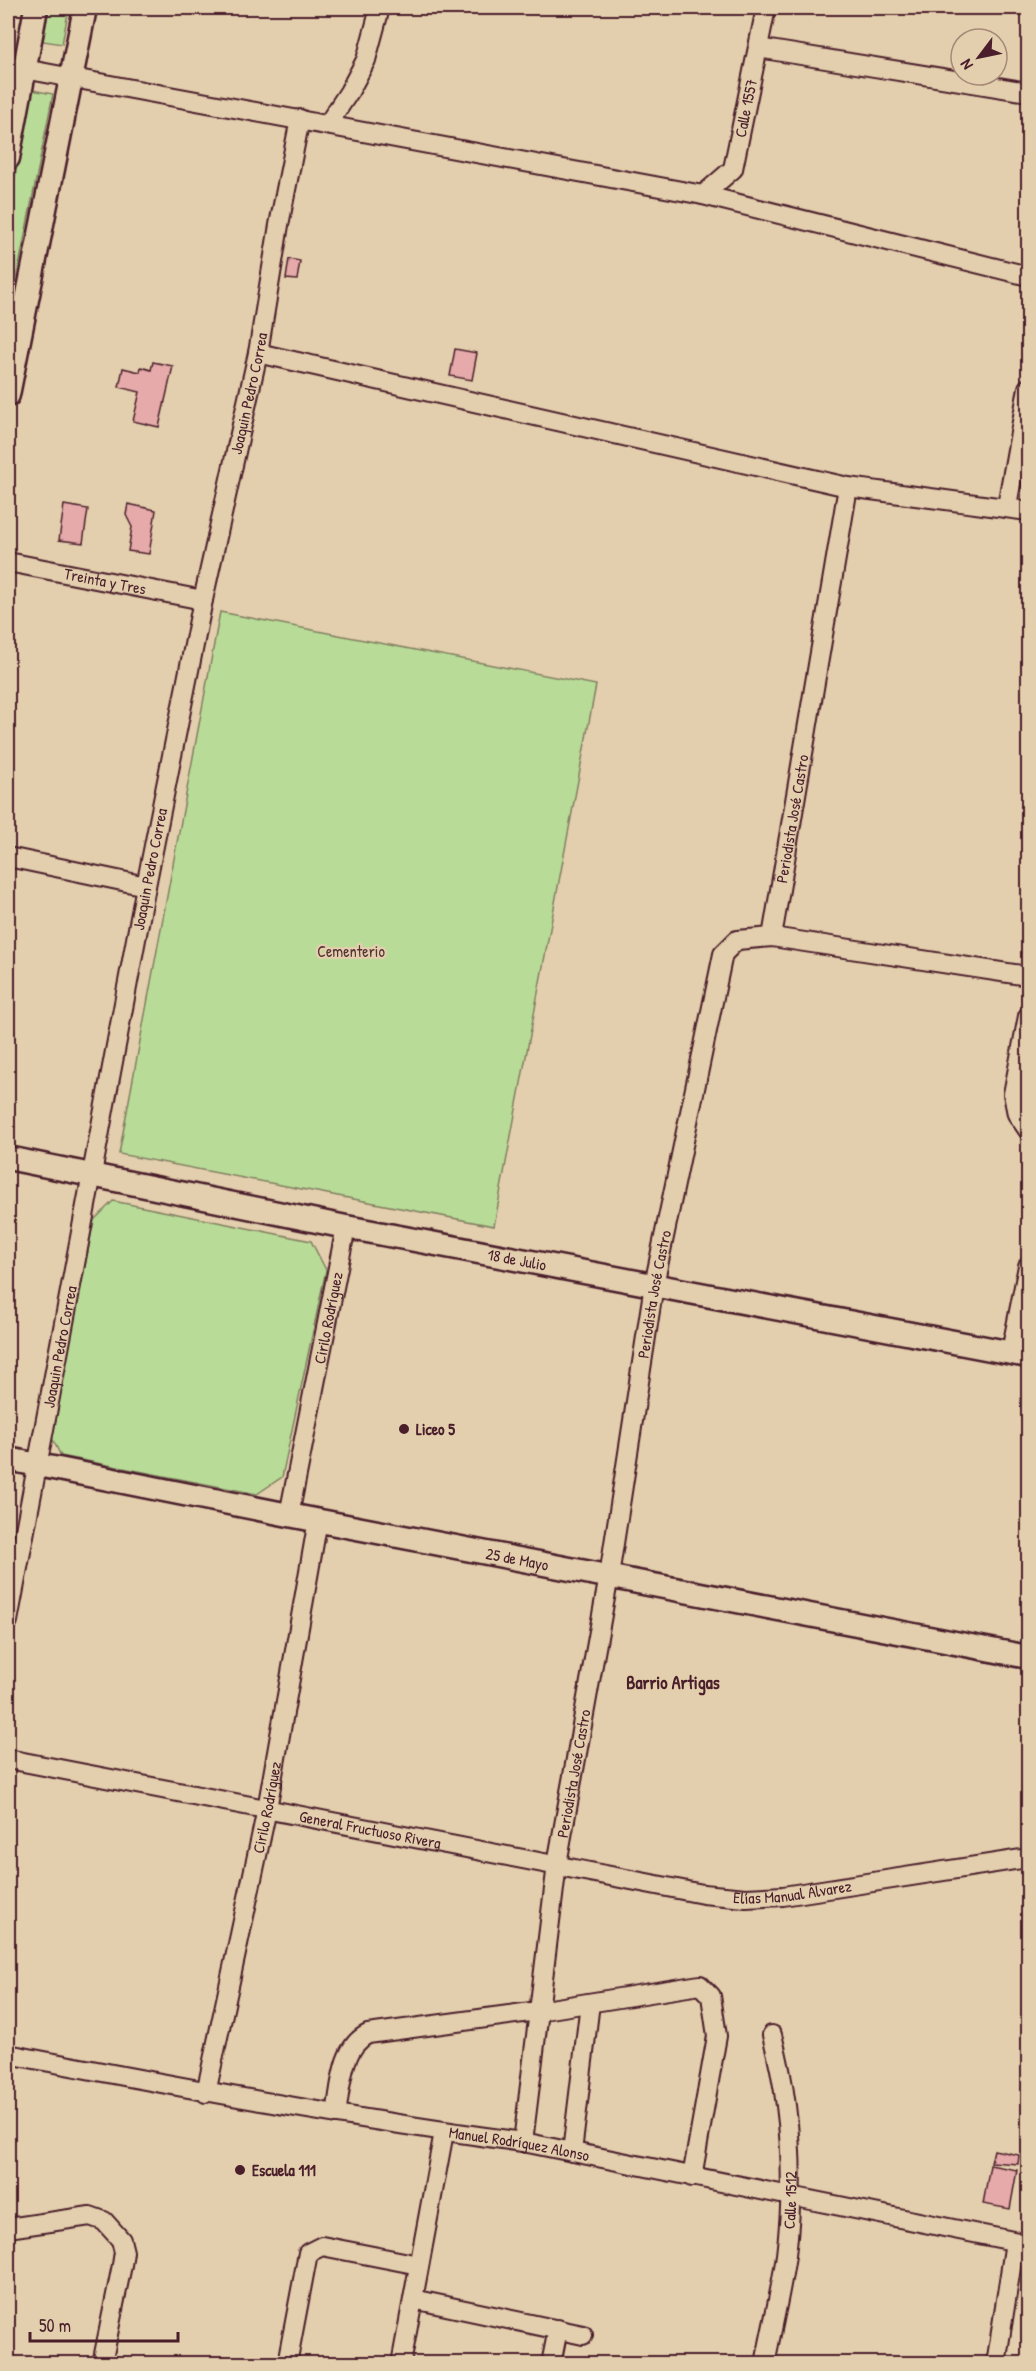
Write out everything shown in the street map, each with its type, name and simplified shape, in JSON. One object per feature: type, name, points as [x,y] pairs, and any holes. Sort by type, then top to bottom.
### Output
[{"type":"street","points":[[8,158],[17,68],[36,8]]},
{"type":"street","points":[[8,395],[85,8]]},
{"type":"street","points":[[328,124],[366,60],[380,8]]},
{"type":"street","name":"Calle 1557","points":[[704,195],[733,169],[766,8]]},
{"type":"street","points":[[758,48],[1029,92]]},
{"type":"street","points":[[17,68],[71,80],[328,124],[704,195],[1029,276]]},
{"type":"street","name":"Joaquin Pedro Correa","points":[[8,1621],[146,886],[203,600],[258,353],[279,225],[300,119]]},
{"type":"street","points":[[258,353],[849,487],[1007,506],[1029,511]]},
{"type":"street","points":[[1007,506],[1029,388]]},
{"type":"street","name":"Periodista José Castro","points":[[523,2142],[557,1864],[609,1576],[654,1285],[723,954],[737,940],[772,937],[849,487]]},
{"type":"street","name":"Treinta y Tres","points":[[8,562],[203,600]]},
{"type":"street","points":[[8,857],[146,886]]},
{"type":"street","points":[[772,937],[1029,976]]},
{"type":"street","points":[[1029,1016],[1025,1052],[1014,1094],[1017,1114],[1029,1130]]},
{"type":"street","name":"18 de Julio","points":[[8,1158],[346,1227],[1020,1354]]},
{"type":"street","name":"Cirilo Rodríguez","points":[[289,1515],[346,1227]]},
{"type":"street","points":[[1020,1354],[1029,1266]]},
{"type":"street","name":"25 de Mayo","points":[[8,1459],[1029,1657]]},
{"type":"street","name":"Cirilo Rodríguez","points":[[206,2092],[267,1809],[318,1520]]},
{"type":"street","name":"General Fructuoso Rivera","points":[[8,1760],[557,1864]]},
{"type":"street","name":"Elías Manual Álvarez","points":[[557,1864],[656,1886],[746,1898],[783,1896],[1029,1858]]},
{"type":"street","points":[[336,2114],[349,2052],[359,2038],[368,2034],[538,2012],[700,1984],[711,1996],[717,2036],[692,2177]]},
{"type":"street","points":[[572,2152],[590,2003]]},
{"type":"street","name":"Calle 1512","points":[[765,2364],[786,2255],[791,2198],[790,2152],[781,2070],[772,2035]]},
{"type":"street","name":"Manuel Rodríguez Alonso","points":[[8,2054],[206,2092],[444,2132],[523,2142],[1022,2243]]},
{"type":"street","points":[[401,2364],[444,2132]]},
{"type":"street","points":[[8,2228],[90,2216],[104,2221],[121,2240],[124,2252],[102,2364]]},
{"type":"street","points":[[996,2364],[1022,2243]]},
{"type":"street","points":[[287,2364],[308,2253],[322,2246],[419,2265]]},
{"type":"street","points":[[413,2299],[583,2334]]},
{"type":"street","points":[[552,2364],[558,2330]]},
{"type":"green space","points":[[49,8],[69,8],[62,44],[43,41]]},
{"type":"green space","points":[[32,90],[53,94],[8,321],[8,212]]},
{"type":"green space","name":"Cementerio","points":[[220,612],[596,685],[494,1226],[119,1154]]},
{"type":"green space","points":[[113,1201],[311,1241],[326,1270],[282,1477],[257,1494],[61,1456],[51,1436],[94,1220]]},
{"type":"building","points":[[289,259],[300,261],[297,280],[286,279]]},
{"type":"building","points":[[455,349],[477,353],[472,380],[450,376]]},
{"type":"building","points":[[153,362],[173,366],[159,427],[133,421],[140,392],[119,387],[123,368],[140,372],[141,367],[151,370]]},
{"type":"building","points":[[128,504],[156,510],[149,554],[128,551],[132,527],[126,515]]},
{"type":"building","points":[[64,505],[88,509],[83,543],[59,540]]},
{"type":"building","points":[[994,2150],[1019,2155],[1018,2164],[991,2162]]},
{"type":"building","points":[[990,2165],[1017,2170],[1010,2209],[983,2204]]},
{"type":"place","name":"Liceo 5","points":[[404,1429]]},
{"type":"place","name":"Escuela 111","points":[[240,2170]]},
{"type":"district","name":"Barrio Artigas","points":[[673,1683]]}]
